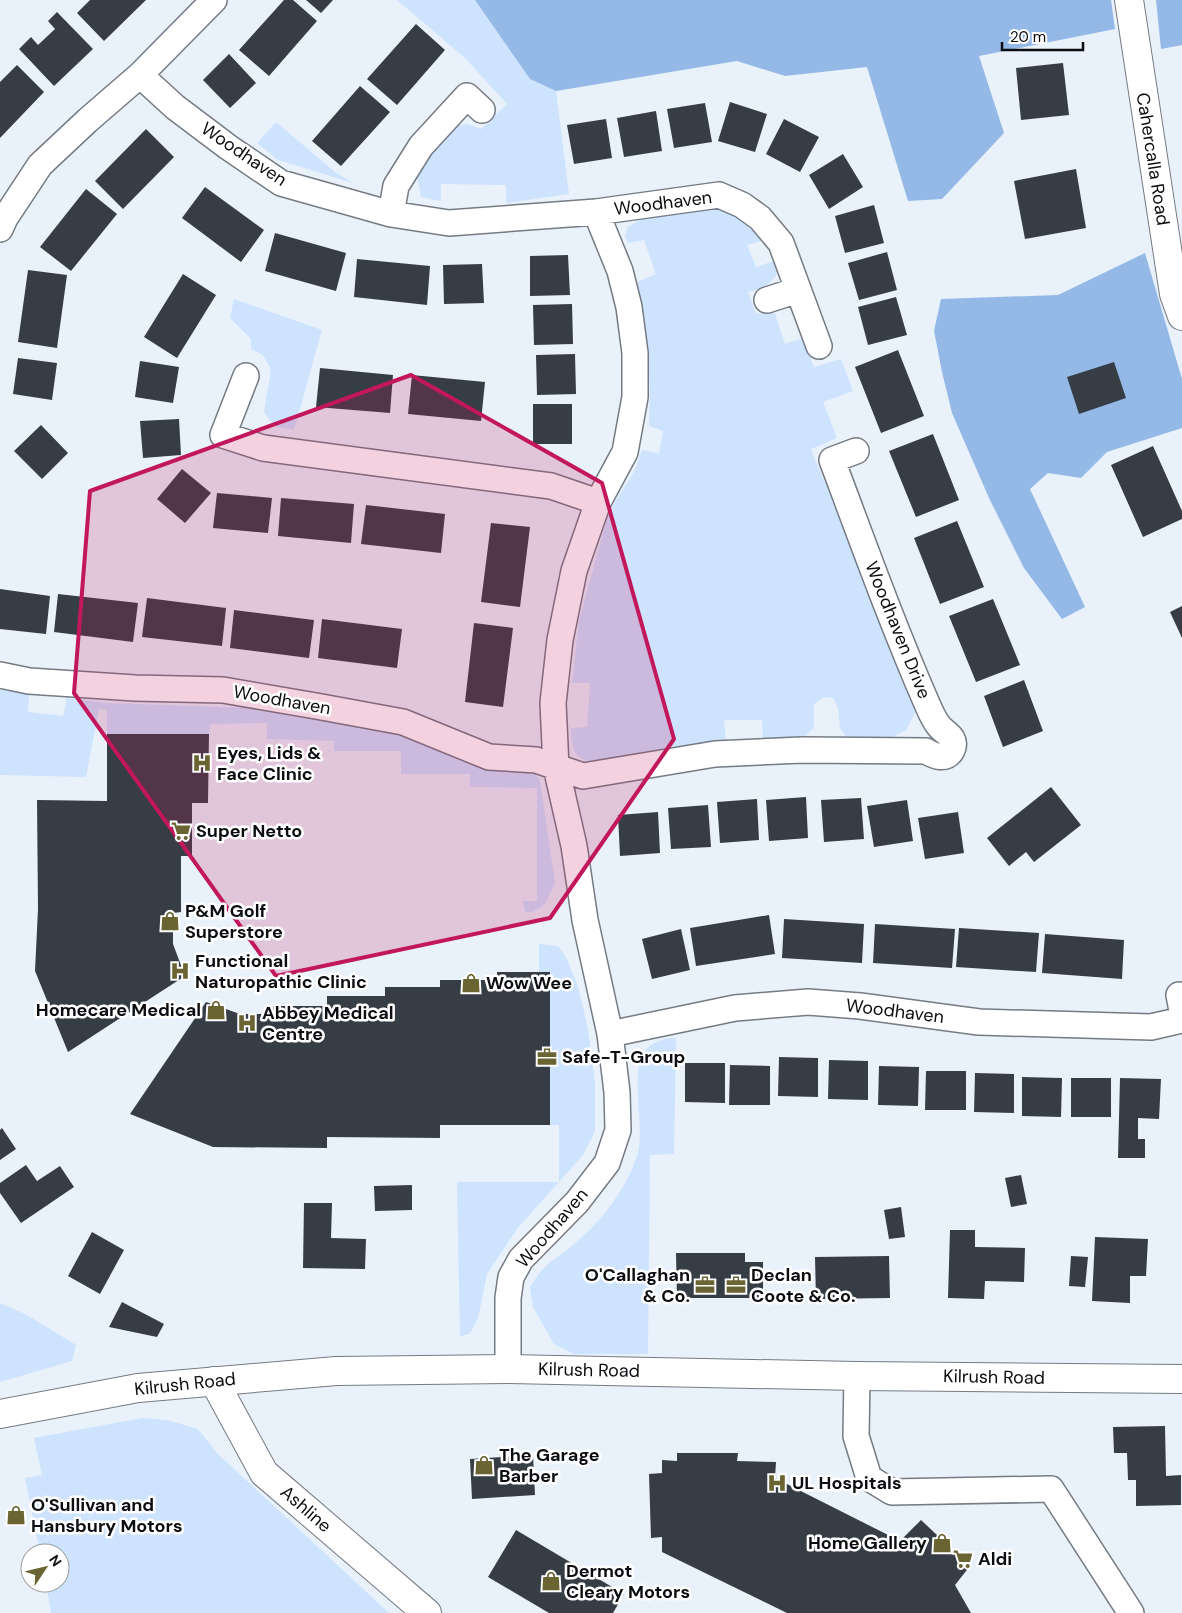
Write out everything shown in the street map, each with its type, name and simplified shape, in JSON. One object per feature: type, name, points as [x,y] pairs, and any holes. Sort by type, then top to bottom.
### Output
[{"type":"main road","name":"Cahercalla Road","points":[[1129,0],[1174,294],[1182,316]]},
{"type":"main road","name":"Kilrush Road","points":[[0,1414],[138,1388],[336,1370],[508,1369],[857,1376],[1182,1379]]},
{"type":"main road","name":"Ashline","points":[[214,1382],[264,1473],[427,1613]]},
{"type":"street","points":[[0,229],[5,218],[40,165],[140,75],[214,0]]},
{"type":"street","name":"Woodhaven","points":[[140,75],[175,107],[281,184],[391,214],[449,224],[596,212],[719,195],[742,204],[760,218],[781,243],[820,346]]},
{"type":"street","points":[[391,214],[396,186],[421,146],[467,96],[482,110]]},
{"type":"street","name":"Woodhaven","points":[[508,1369],[508,1298],[511,1277],[521,1259],[577,1202],[606,1163],[618,1130],[617,1092],[610,1034],[584,920],[574,846],[556,767],[553,704],[560,640],[574,571],[598,502],[625,452],[635,397],[635,353],[629,308],[620,271],[596,212]]},
{"type":"street","points":[[766,300],[798,290]]},
{"type":"street","points":[[246,376],[223,435],[263,448],[551,486],[598,502]]},
{"type":"street","name":"Woodhaven Drive","points":[[856,451],[832,460],[912,670],[933,717],[940,728],[949,734],[953,742],[952,751],[944,757],[934,757],[926,751],[885,750]]},
{"type":"street","name":"Woodhaven","points":[[0,675],[30,681],[136,688],[223,690],[403,722],[489,757],[536,760],[583,776],[715,754],[802,750],[885,750]]},
{"type":"street","name":"Woodhaven","points":[[610,1034],[735,1008],[808,1002],[860,1006],[979,1022],[1151,1027],[1182,1020]]},
{"type":"street","points":[[857,1376],[856,1436],[869,1478],[892,1492],[1051,1489],[1131,1613]]},
{"type":"highlighted area","points":[[411,375],[602,483],[674,739],[550,918],[276,976],[74,693],[90,491]]},
{"type":"shaded area","points":[[397,0],[475,0],[530,79],[556,91],[569,194],[506,203],[506,185],[441,184],[441,201],[421,197],[417,174],[452,126],[468,124],[481,129],[507,104],[465,58]]},
{"type":"shaded area","points":[[475,0],[1111,0],[1115,29],[979,56],[1004,133],[942,199],[908,201],[867,67],[785,76],[737,61],[556,91],[530,79]]},
{"type":"shaded area","points":[[1156,0],[1182,0],[1182,45],[1161,49]]},
{"type":"shaded area","points":[[276,122],[335,172],[353,183],[278,160],[257,143]]},
{"type":"shaded area","points":[[714,207],[749,223],[765,240],[747,245],[756,267],[774,261],[778,271],[773,280],[766,285],[748,292],[756,314],[774,311],[785,344],[803,338],[814,367],[841,359],[853,391],[823,402],[837,438],[811,449],[913,698],[915,713],[906,730],[887,740],[847,738],[840,728],[838,708],[833,698],[824,697],[814,704],[814,728],[804,737],[763,740],[762,720],[724,720],[726,741],[667,747],[594,762],[577,755],[574,751],[571,735],[571,728],[587,727],[590,683],[572,683],[579,621],[609,511],[634,472],[642,450],[659,453],[663,431],[649,426],[648,354],[637,282],[656,274],[644,240],[628,243],[625,237],[628,227],[640,220]]},
{"type":"shaded area","points":[[1145,253],[1182,379],[1182,428],[1107,452],[1081,478],[1048,473],[1030,489],[1085,607],[1062,619],[1024,568],[989,498],[952,413],[934,331],[941,299],[1058,295]]},
{"type":"shaded area","points":[[234,299],[322,330],[294,430],[274,426],[264,412],[271,370],[263,355],[251,349],[251,339],[230,318]]},
{"type":"shaded area","points":[[0,690],[29,693],[28,712],[63,716],[67,698],[107,703],[255,708],[328,716],[397,733],[451,756],[495,770],[535,774],[540,780],[555,883],[545,904],[533,912],[525,912],[523,901],[537,901],[537,788],[470,787],[470,774],[401,774],[401,751],[334,751],[334,741],[267,739],[267,723],[210,724],[209,734],[107,734],[107,710],[99,709],[86,777],[0,775]]},
{"type":"shaded area","points":[[539,944],[558,946],[566,957],[578,986],[588,1029],[595,1082],[595,1131],[583,1155],[559,1182],[559,1125],[550,1125],[550,973],[539,972]]},
{"type":"shaded area","points":[[668,1038],[676,1038],[674,1154],[650,1155],[648,1354],[574,1354],[554,1344],[533,1307],[530,1287],[539,1273],[552,1260],[570,1248],[593,1226],[611,1205],[626,1181],[637,1156],[639,1143],[639,1067],[643,1055],[650,1046]]},
{"type":"shaded area","points":[[457,1182],[559,1182],[517,1229],[487,1274],[478,1318],[470,1334],[460,1336]]},
{"type":"shaded area","points":[[0,1303],[27,1315],[76,1345],[72,1361],[0,1382]]},
{"type":"shaded area","points":[[142,1418],[167,1420],[198,1429],[217,1453],[389,1613],[51,1613],[48,1593],[70,1593],[70,1543],[38,1543],[25,1478],[42,1475],[34,1438]]},
{"type":"building","points":[[90,0],[146,0],[104,41],[77,13]]},
{"type":"building","points":[[284,0],[293,0],[317,21],[269,76],[239,50]]},
{"type":"building","points":[[306,0],[333,0],[321,13]]},
{"type":"building","points":[[57,12],[93,49],[54,86],[19,49],[31,37],[38,45],[55,29],[48,21]]},
{"type":"building","points":[[416,24],[445,50],[397,105],[367,79]]},
{"type":"building","points":[[229,54],[256,83],[230,108],[203,80]]},
{"type":"building","points":[[1063,63],[1069,115],[1021,120],[1016,68]]},
{"type":"building","points":[[17,65],[44,92],[0,138],[0,82]]},
{"type":"building","points":[[360,86],[390,112],[341,166],[312,141]]},
{"type":"building","points":[[730,102],[767,114],[755,152],[718,141]]},
{"type":"building","points":[[705,103],[712,142],[674,148],[667,109]]},
{"type":"building","points":[[656,111],[662,151],[624,157],[617,118]]},
{"type":"building","points":[[606,119],[612,158],[574,164],[567,125]]},
{"type":"building","points":[[784,119],[819,137],[800,172],[766,154]]},
{"type":"building","points":[[146,129],[174,157],[123,209],[95,181]]},
{"type":"building","points":[[843,154],[863,187],[829,209],[809,175]]},
{"type":"building","points":[[1076,169],[1086,228],[1025,239],[1014,181]]},
{"type":"building","points":[[205,187],[264,230],[241,262],[182,218]]},
{"type":"building","points":[[86,189],[117,214],[71,271],[40,247]]},
{"type":"building","points":[[874,205],[884,243],[845,253],[835,216]]},
{"type":"building","points":[[275,233],[346,253],[336,291],[265,271]]},
{"type":"building","points":[[887,252],[897,290],[859,300],[848,263]]},
{"type":"building","points":[[568,255],[570,295],[530,296],[530,256]]},
{"type":"building","points":[[357,259],[430,266],[427,305],[354,297]]},
{"type":"building","points":[[482,264],[484,303],[444,304],[443,265]]},
{"type":"building","points":[[28,270],[67,275],[57,348],[18,342]]},
{"type":"building","points":[[183,274],[216,295],[177,358],[144,337]]},
{"type":"building","points":[[896,297],[907,335],[868,345],[858,307]]},
{"type":"building","points":[[572,304],[573,344],[534,345],[533,305]]},
{"type":"building","points":[[898,350],[924,416],[881,433],[855,367]]},
{"type":"building","points":[[575,354],[576,394],[537,395],[536,355]]},
{"type":"building","points":[[18,358],[57,363],[52,400],[13,394]]},
{"type":"building","points":[[140,361],[179,367],[173,403],[135,397]]},
{"type":"building","points":[[1114,362],[1126,398],[1079,414],[1067,377]]},
{"type":"building","points":[[320,368],[393,375],[390,413],[316,407]]},
{"type":"building","points":[[412,375],[485,382],[481,421],[408,414]]},
{"type":"building","points":[[533,404],[572,404],[572,444],[533,444]]},
{"type":"building","points":[[179,419],[181,455],[143,458],[140,421]]},
{"type":"building","points":[[41,425],[68,453],[42,479],[14,451]]},
{"type":"building","points":[[933,434],[959,500],[916,517],[889,451]]},
{"type":"building","points":[[1153,446],[1182,511],[1182,519],[1143,537],[1111,465]]},
{"type":"building","points":[[182,469],[211,493],[185,523],[157,499]]},
{"type":"building","points":[[217,493],[272,498],[268,533],[213,528]]},
{"type":"building","points":[[281,498],[354,504],[351,543],[278,536]]},
{"type":"building","points":[[366,505],[445,514],[441,553],[361,544]]},
{"type":"building","points":[[957,521],[984,587],[940,604],[914,538]]},
{"type":"building","points":[[491,523],[530,527],[520,607],[481,602]]},
{"type":"building","points":[[0,589],[50,596],[46,634],[0,629]]},
{"type":"building","points":[[58,594],[138,603],[133,642],[54,632]]},
{"type":"building","points":[[147,598],[226,608],[222,646],[142,637]]},
{"type":"building","points":[[993,599],[1020,665],[976,682],[949,616]]},
{"type":"building","points":[[1182,606],[1182,638],[1170,612]]},
{"type":"building","points":[[234,610],[314,620],[309,658],[230,648]]},
{"type":"building","points":[[322,619],[402,629],[397,668],[318,658]]},
{"type":"building","points":[[474,623],[513,628],[503,707],[465,702]]},
{"type":"building","points":[[1024,680],[1043,731],[1003,747],[984,696]]},
{"type":"building","points":[[107,734],[209,734],[208,803],[192,803],[192,856],[181,856],[181,912],[173,913],[173,944],[185,976],[68,1052],[35,971],[38,909],[37,800],[107,801]]},
{"type":"building","points":[[1051,787],[1081,825],[1034,862],[1026,852],[1009,866],[987,838]]},
{"type":"building","points":[[806,797],[808,838],[769,841],[766,800]]},
{"type":"building","points":[[861,798],[864,839],[824,842],[821,800]]},
{"type":"building","points":[[757,799],[759,840],[720,843],[717,802]]},
{"type":"building","points":[[907,800],[913,841],[874,847],[867,806]]},
{"type":"building","points":[[708,805],[711,847],[671,849],[668,808]]},
{"type":"building","points":[[658,812],[660,853],[620,856],[618,815]]},
{"type":"building","points":[[958,812],[964,853],[925,859],[918,818]]},
{"type":"building","points":[[769,915],[775,954],[696,966],[690,928]]},
{"type":"building","points":[[784,919],[864,924],[862,963],[782,958]]},
{"type":"building","points":[[875,924],[955,929],[952,968],[873,963]]},
{"type":"building","points":[[959,928],[1039,933],[1036,972],[956,967]]},
{"type":"building","points":[[681,929],[690,970],[652,979],[642,939]]},
{"type":"building","points":[[1045,934],[1124,940],[1122,979],[1042,973]]},
{"type":"building","points":[[497,972],[550,972],[550,1125],[440,1125],[440,1138],[327,1137],[327,1148],[213,1147],[130,1114],[206,1002],[240,1014],[273,1014],[273,1006],[327,1006],[327,996],[385,996],[385,987],[440,987],[440,980],[497,980]]},
{"type":"building","points":[[779,1057],[818,1058],[818,1097],[778,1096]]},
{"type":"building","points":[[829,1060],[868,1061],[868,1100],[828,1099]]},
{"type":"building","points":[[685,1063],[725,1063],[725,1103],[685,1102]]},
{"type":"building","points":[[730,1065],[770,1066],[770,1105],[729,1105]]},
{"type":"building","points":[[879,1066],[919,1067],[918,1106],[878,1105]]},
{"type":"building","points":[[926,1071],[966,1071],[966,1110],[925,1110]]},
{"type":"building","points":[[975,1073],[1014,1074],[1014,1113],[974,1112]]},
{"type":"building","points":[[1022,1077],[1062,1078],[1061,1117],[1022,1116]]},
{"type":"building","points":[[1071,1078],[1111,1078],[1111,1117],[1071,1117]]},
{"type":"building","points":[[1120,1078],[1161,1079],[1159,1119],[1138,1118],[1138,1139],[1145,1139],[1145,1158],[1118,1158]]},
{"type":"building","points":[[2,1128],[16,1149],[0,1160],[0,1130]]},
{"type":"building","points":[[26,1165],[37,1181],[60,1166],[74,1187],[21,1223],[0,1193],[0,1183]]},
{"type":"building","points":[[1021,1175],[1027,1204],[1011,1207],[1005,1178]]},
{"type":"building","points":[[412,1185],[412,1210],[375,1211],[374,1186]]},
{"type":"building","points":[[304,1203],[332,1203],[331,1238],[366,1239],[365,1269],[303,1268]]},
{"type":"building","points":[[901,1207],[905,1237],[889,1239],[884,1210]]},
{"type":"building","points":[[950,1230],[975,1230],[975,1247],[1025,1248],[1024,1282],[985,1281],[984,1299],[948,1298]]},
{"type":"building","points":[[92,1232],[124,1250],[100,1294],[68,1276]]},
{"type":"building","points":[[1095,1237],[1148,1239],[1146,1276],[1130,1276],[1130,1303],[1092,1301]]},
{"type":"building","points":[[676,1253],[745,1253],[745,1262],[763,1262],[763,1298],[677,1298]]},
{"type":"building","points":[[889,1256],[890,1298],[816,1299],[815,1257]]},
{"type":"building","points":[[1071,1256],[1088,1257],[1085,1287],[1069,1286]]},
{"type":"building","points":[[122,1302],[164,1324],[157,1337],[109,1327]]},
{"type":"building","points":[[1165,1426],[1166,1476],[1181,1475],[1181,1505],[1136,1506],[1136,1480],[1128,1480],[1127,1453],[1114,1453],[1113,1427]]},
{"type":"building","points":[[677,1453],[738,1453],[737,1461],[776,1462],[775,1478],[900,1541],[921,1520],[970,1566],[955,1585],[971,1613],[787,1613],[662,1552],[662,1537],[651,1538],[649,1474],[662,1473],[662,1460],[677,1461]]},
{"type":"building","points":[[533,1455],[535,1495],[472,1499],[470,1459]]},
{"type":"building","points":[[516,1530],[624,1594],[613,1613],[549,1613],[488,1577]]},
{"type":"place","name":"Eyes, Lids & Face Clinic","points":[[202,763]]},
{"type":"place","name":"Super Netto","points":[[181,831]]},
{"type":"place","name":"P&M Golf Superstore","points":[[170,921]]},
{"type":"place","name":"Functional Naturopathic Clinic","points":[[180,971]]},
{"type":"place","name":"Wow Wee","points":[[471,983]]},
{"type":"place","name":"Homecare Medical","points":[[216,1010]]},
{"type":"place","name":"Abbey Medical Centre","points":[[247,1023]]},
{"type":"place","name":"Safe-T-Group","points":[[547,1057]]},
{"type":"place","name":"O'Callaghan & Co.","points":[[705,1285]]},
{"type":"place","name":"Declan Coote & Co.","points":[[736,1285]]},
{"type":"place","name":"The Garage Barber","points":[[484,1465]]},
{"type":"place","name":"UL Hospitals","points":[[777,1483]]},
{"type":"place","name":"O'Sullivan and Hansbury Motors","points":[[16,1515]]},
{"type":"place","name":"Home Gallery","points":[[942,1543]]},
{"type":"place","name":"Aldi","points":[[963,1559]]},
{"type":"place","name":"Dermot Cleary Motors","points":[[551,1581]]}]
